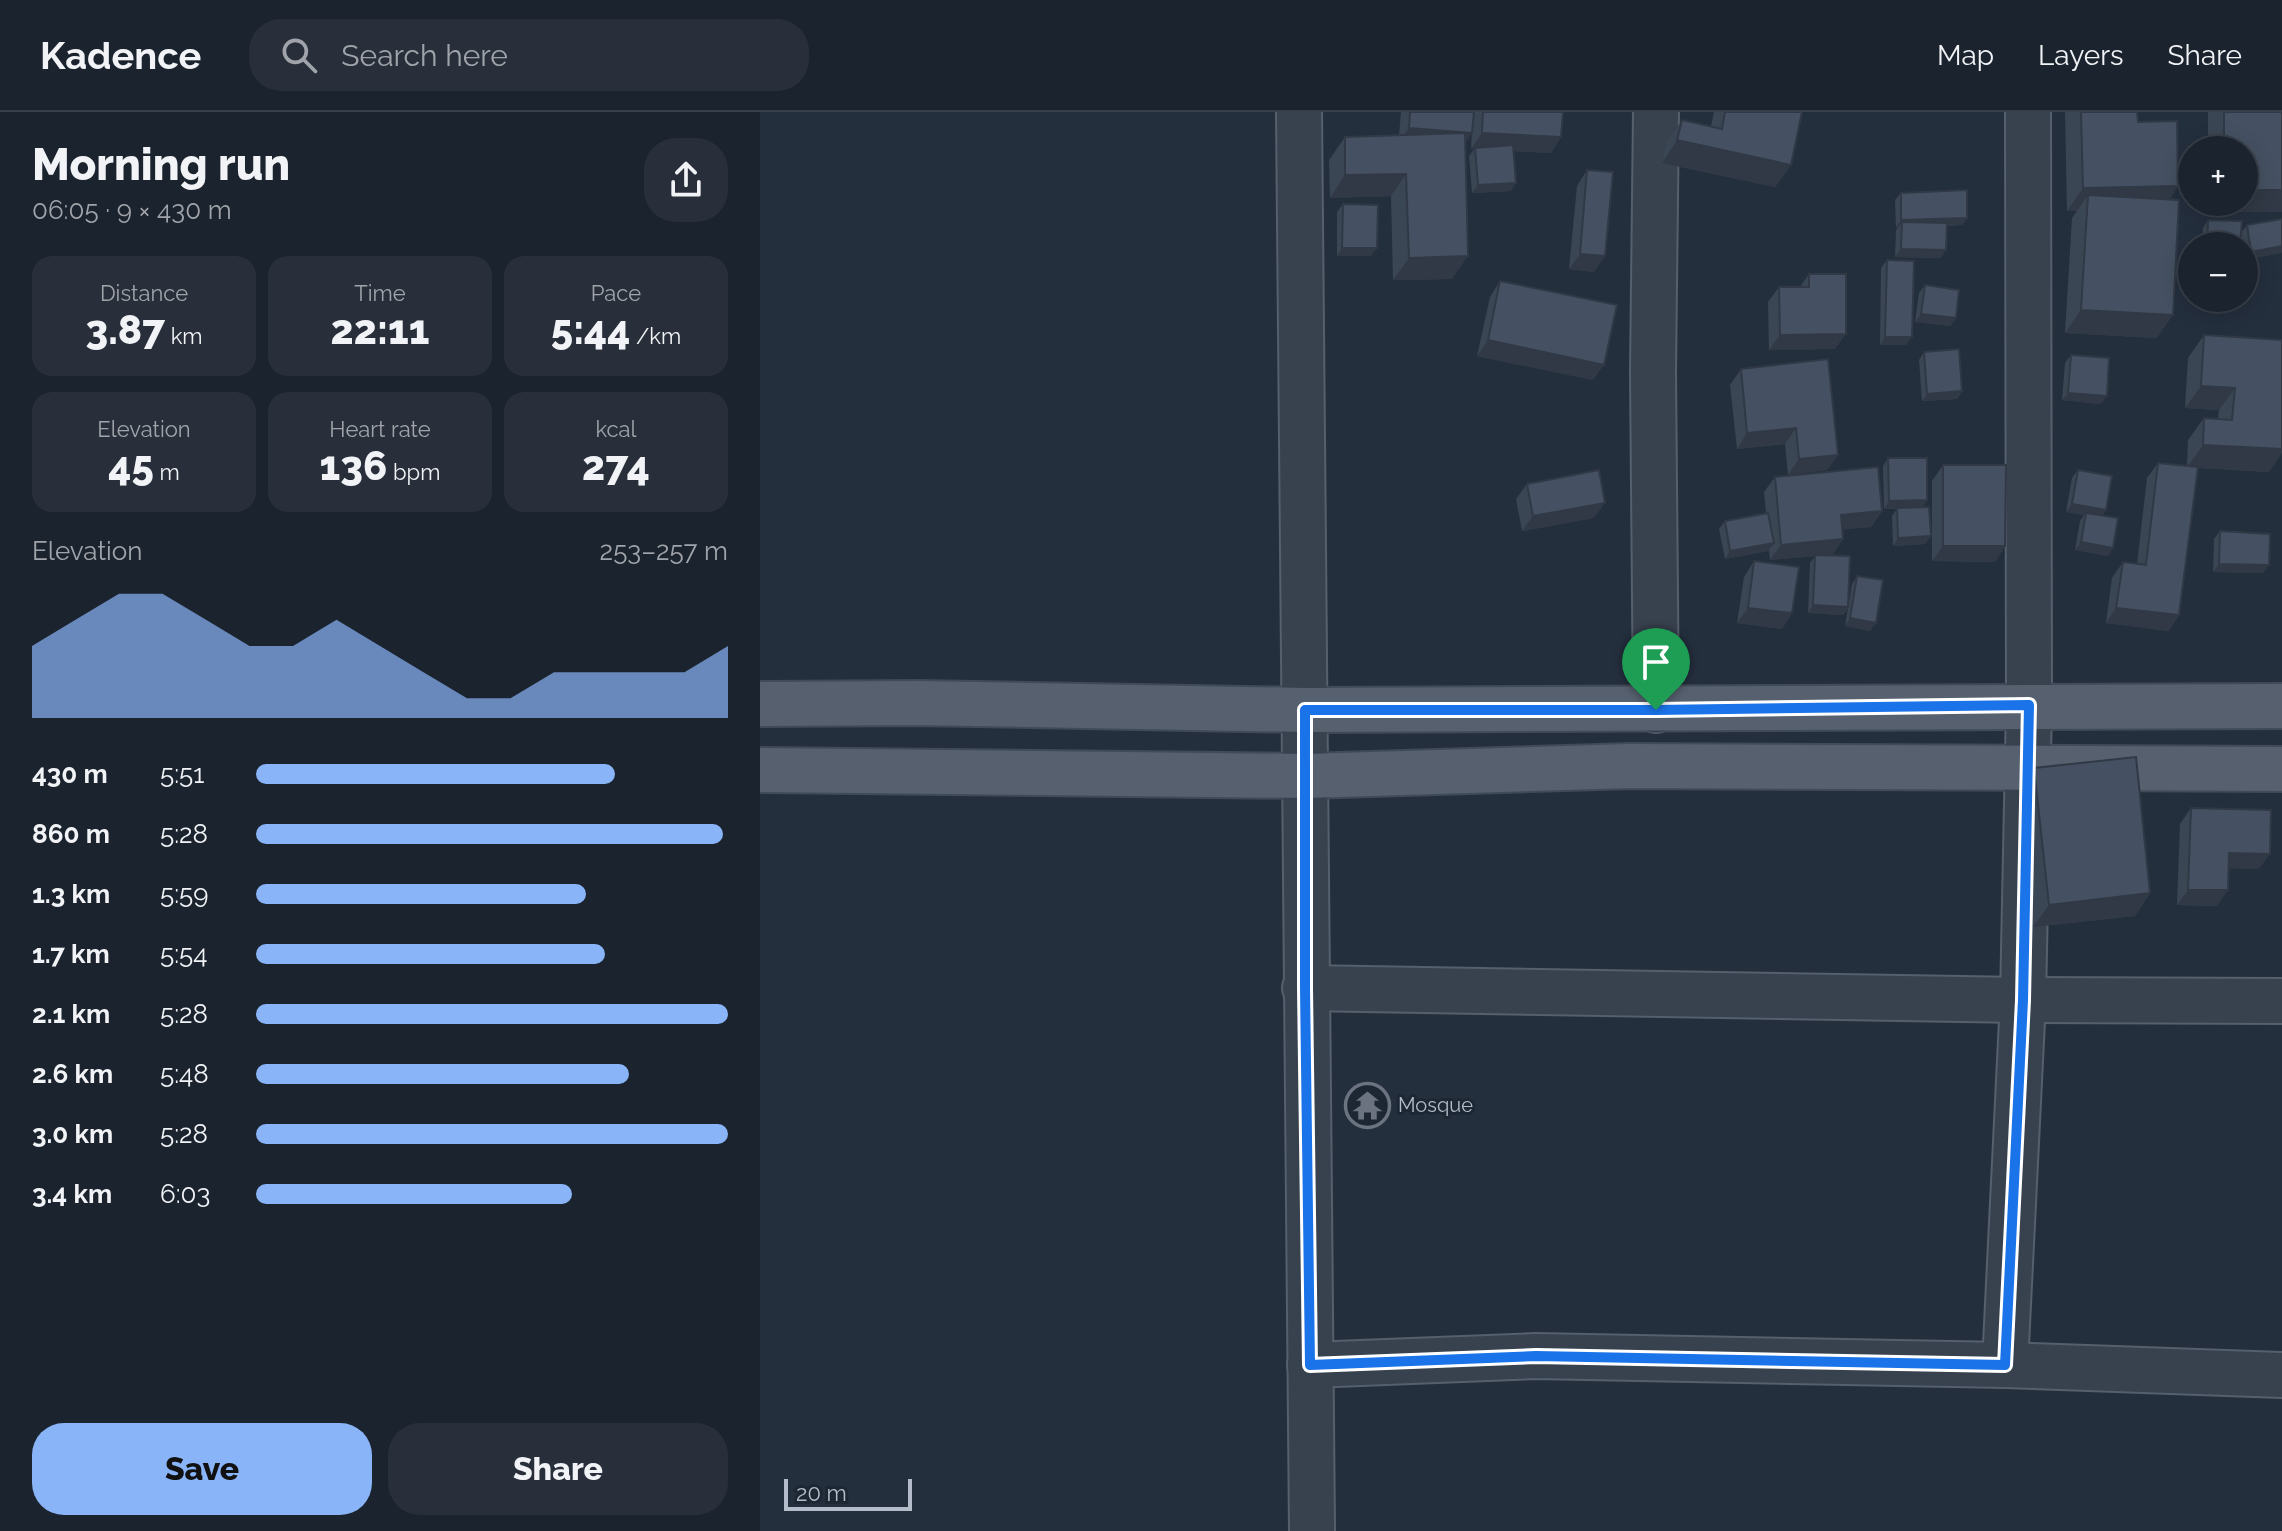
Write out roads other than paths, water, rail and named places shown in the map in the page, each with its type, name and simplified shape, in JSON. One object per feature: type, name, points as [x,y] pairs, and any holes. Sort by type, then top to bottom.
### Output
[{"type":"main road","points":[[760,704],[918,703],[1305,710],[2282,706]]},
{"type":"main road","points":[[760,770],[1306,776],[1630,766],[2282,769]]},
{"type":"street","points":[[1299,112],[1312,1531]]},
{"type":"street","points":[[1656,112],[1653,372],[1656,710]]},
{"type":"street","points":[[2005,1365],[2023,1000],[2029,705],[2028,112]]},
{"type":"street","points":[[1305,988],[2023,1000],[2282,1001]]},
{"type":"street","points":[[1310,1365],[1536,1356],[2005,1365],[2282,1375]]},
{"type":"place","name":"Mosque","points":[[1367,1105]]}]
